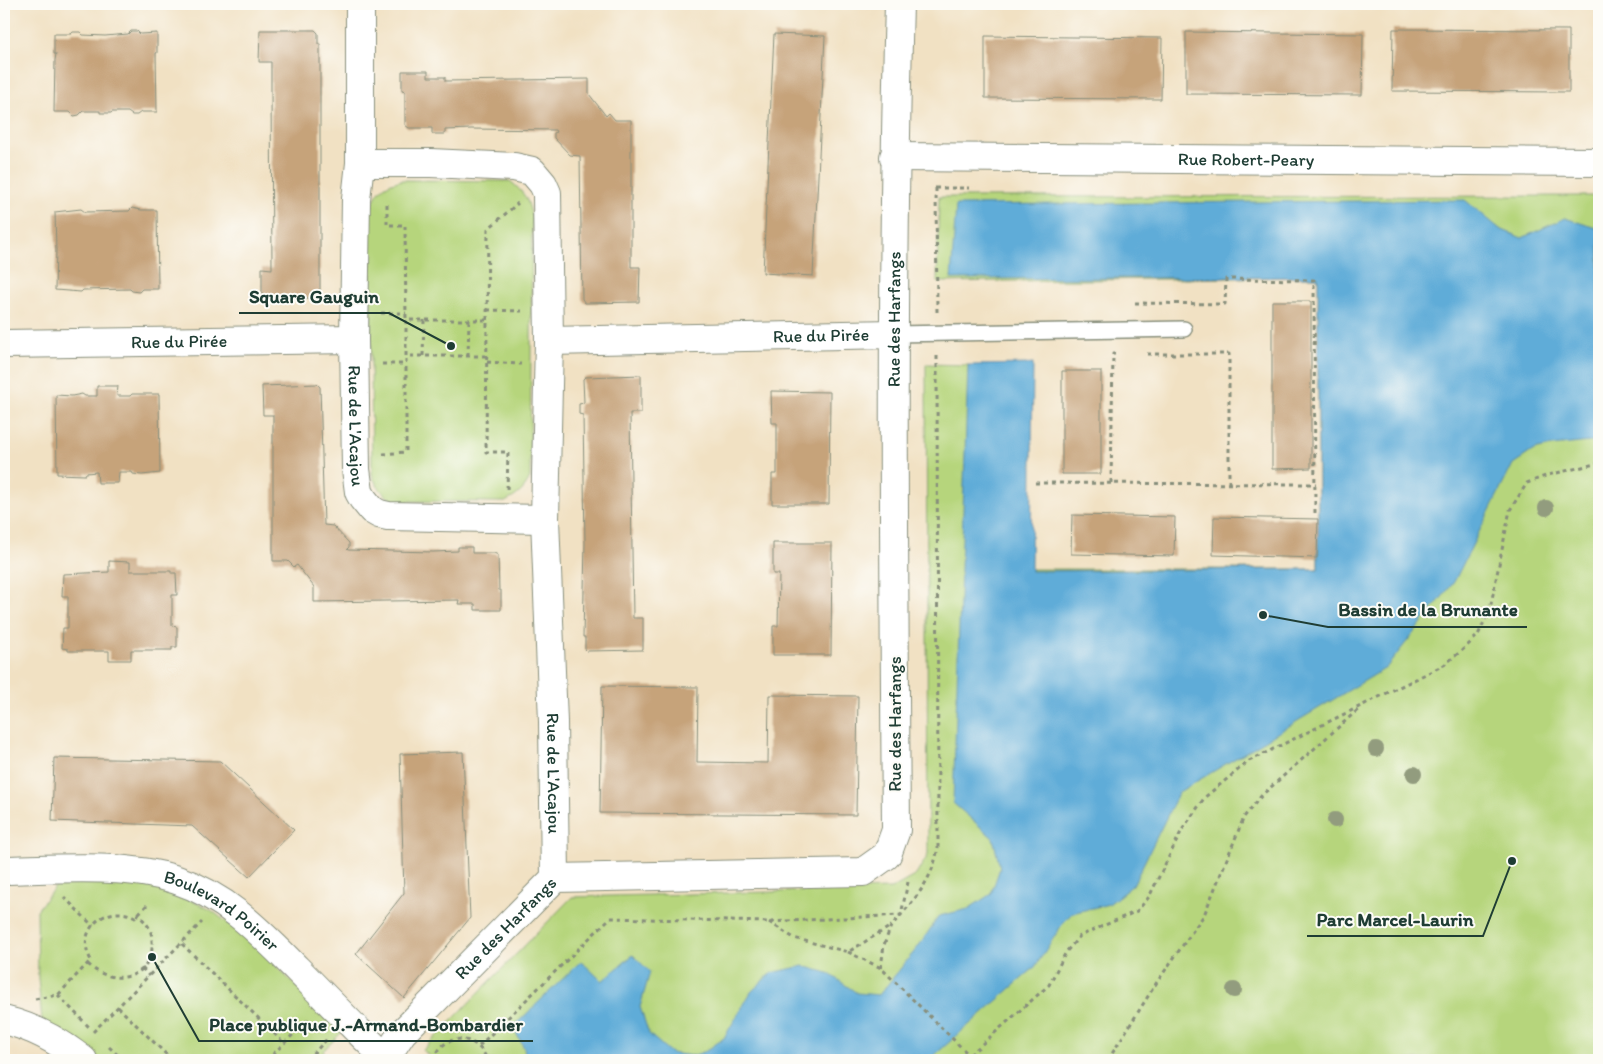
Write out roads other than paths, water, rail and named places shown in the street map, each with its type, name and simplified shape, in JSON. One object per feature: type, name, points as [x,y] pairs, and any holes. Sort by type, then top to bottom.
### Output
[{"type":"street","name":"Rue de L'Acajou","points":[[360,4],[360,163],[356,199],[354,339],[356,470],[359,492],[367,505],[379,514],[388,516],[545,519]]},
{"type":"street","name":"Rue des Harfangs","points":[[386,1059],[402,1033],[555,878],[863,872],[886,855],[896,830],[894,157],[899,4]]},
{"type":"street","name":"Rue Robert-Peary","points":[[894,157],[1599,162]]},
{"type":"street","name":"Rue de L'Acajou","points":[[360,163],[504,166],[532,172],[538,177],[547,192],[549,341],[545,519],[553,722],[555,878]]},
{"type":"street","name":"Rue du Pirée","points":[[549,341],[894,334]]},
{"type":"street","name":"Rue du Pirée","points":[[4,344],[354,339]]},
{"type":"street","name":"Boulevard Poirier","points":[[4,870],[131,871],[175,879],[195,886],[215,897],[247,922],[286,958],[386,1059]]},
{"type":"street","points":[[4,1020],[37,1031],[83,1060]]},
{"type":"lane","name":"Rue du Pirée","points":[[894,334],[1184,329]]},
{"type":"water","points":[[1465,200],[1500,229],[1522,238],[1565,218],[1599,229],[1599,441],[1534,450],[1513,464],[1454,582],[1386,668],[1179,792],[1133,885],[1109,904],[1072,913],[1063,923],[1035,967],[929,1060],[526,1060],[524,1048],[513,1027],[581,961],[602,981],[633,955],[650,972],[640,1007],[649,1034],[671,1053],[692,1056],[706,1051],[724,1038],[751,992],[771,973],[803,966],[828,973],[857,993],[879,995],[918,947],[939,916],[968,909],[991,894],[1000,868],[993,838],[953,803],[968,365],[1033,364],[1031,571],[1318,569],[1318,277],[951,279],[956,205]]},
{"type":"place","name":"Square Gauguin","points":[[451,346]]},
{"type":"place","name":"Bassin de la Brunante","points":[[1263,615]]},
{"type":"place","name":"Parc Marcel-Laurin","points":[[1512,861]]},
{"type":"place","name":"Place publique J.-Armand-Bombardier","points":[[152,957]]}]
